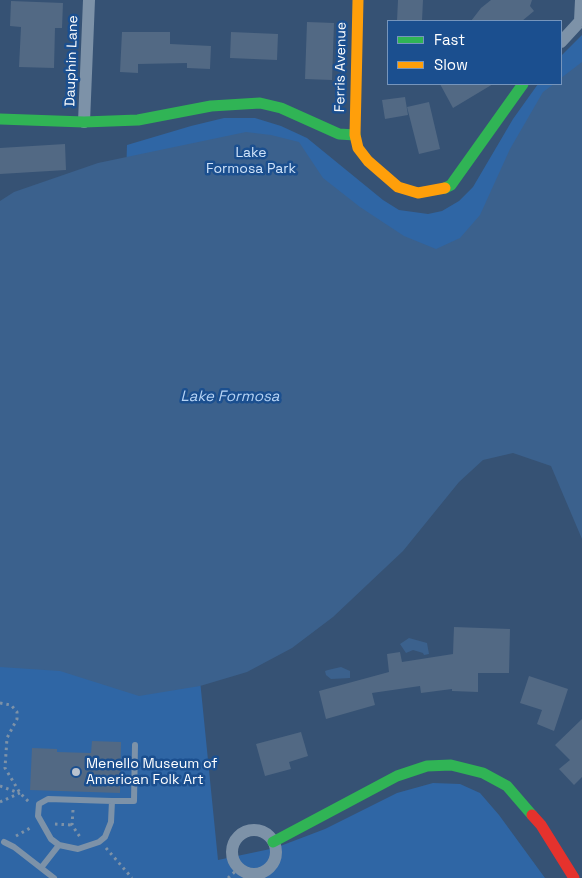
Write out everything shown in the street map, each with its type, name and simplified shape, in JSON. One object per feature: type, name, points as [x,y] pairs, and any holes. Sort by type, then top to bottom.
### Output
[{"type":"street","name":"Dauphin Lane","points":[[84,122],[89,0]]},
{"type":"street","name":"Ferris Avenue","points":[[355,135],[358,0]]},
{"type":"street","points":[[562,41],[581,20],[580,0]]},
{"type":"street","points":[[0,119],[84,122],[138,120],[212,106],[260,103],[281,108],[339,134],[355,135],[358,148],[368,161],[398,187],[418,193],[441,190],[451,185],[471,154],[522,85]]},
{"type":"street","points":[[273,842],[397,776],[427,766],[451,765],[483,773],[507,786],[541,824],[574,878]]},
{"type":"street","points":[[249,830],[258,830],[267,834],[273,842],[275,856],[267,869],[252,874],[239,868],[233,860],[231,851],[234,842],[240,834],[249,830]]},
{"type":"lane","points":[[112,801],[109,831],[99,842],[78,849],[59,845],[44,831],[38,809],[43,801],[73,800],[134,801],[136,745]]},
{"type":"lane","points":[[4,842],[54,878]]},
{"type":"lane","points":[[41,868],[59,845]]},
{"type":"path","points":[[0,703],[11,705],[17,712],[17,719],[7,738],[5,768],[20,793]]},
{"type":"path","points":[[0,786],[20,793]]},
{"type":"path","points":[[0,802],[20,793]]},
{"type":"path","points":[[73,800],[72,825],[89,846]]},
{"type":"path","points":[[99,842],[132,878]]},
{"type":"path","points":[[228,878],[239,868]]},
{"type":"green space","name":"Lake Formosa Park","points":[[582,35],[582,138],[472,281],[125,209],[127,145],[224,118],[255,118],[281,126],[307,138],[383,200],[399,210],[428,214],[442,211],[459,201],[473,187],[513,119],[537,85],[562,85],[562,55]]},
{"type":"green space","points":[[0,586],[191,590],[218,860],[275,848],[325,829],[397,793],[433,783],[460,784],[480,793],[499,815],[545,878],[0,878]]},
{"type":"water","name":"Lake Formosa","points":[[582,62],[582,539],[551,466],[513,453],[483,460],[459,482],[403,551],[333,617],[292,648],[247,672],[200,686],[139,696],[60,671],[0,667],[0,201],[14,192],[98,163],[246,132],[271,135],[299,142],[323,178],[360,207],[404,236],[436,249],[460,238],[480,215],[510,149],[543,92],[553,85],[562,85],[562,77]]},
{"type":"water","points":[[409,638],[427,643],[429,654],[424,655],[413,650],[406,653],[400,644]]},
{"type":"water","points":[[341,667],[350,671],[350,678],[331,679],[326,675],[325,671]]},
{"type":"building","points":[[398,0],[423,0],[422,20],[397,20]]},
{"type":"building","points":[[491,0],[532,0],[530,6],[534,11],[523,20],[472,20],[481,8]]},
{"type":"building","points":[[11,1],[63,3],[62,28],[55,28],[54,68],[19,67],[21,27],[10,26]]},
{"type":"building","points":[[307,22],[334,23],[332,80],[305,79]]},
{"type":"building","points":[[122,32],[170,32],[170,44],[211,46],[210,69],[187,68],[187,63],[138,64],[138,73],[120,72]]},
{"type":"building","points":[[231,32],[278,34],[277,60],[230,58]]},
{"type":"building","points":[[441,85],[491,85],[453,108]]},
{"type":"building","points":[[405,97],[408,115],[385,119],[382,100]]},
{"type":"building","points":[[429,102],[440,149],[419,154],[407,107]]},
{"type":"building","points":[[65,144],[66,170],[0,174],[0,148]]},
{"type":"building","points":[[454,627],[510,629],[509,673],[478,673],[478,692],[452,691],[452,689],[421,693],[420,686],[372,693],[375,705],[326,719],[319,691],[389,672],[387,654],[400,652],[402,662],[453,654]]},
{"type":"building","points":[[529,676],[568,689],[554,731],[537,724],[542,710],[520,703]]},
{"type":"building","points":[[582,719],[582,777],[574,785],[559,769],[570,760],[555,745]]},
{"type":"building","points":[[301,732],[308,756],[289,762],[291,769],[265,776],[256,744]]},
{"type":"building","name":"Menello Museum of American Folk Art","points":[[92,741],[121,742],[120,793],[30,790],[32,748],[57,749],[57,752],[91,753]]},
{"type":"traffic: fast","points":[[445,188],[451,185],[522,85]]},
{"type":"traffic: fast","points":[[0,119],[84,122],[138,120],[211,106],[260,103],[281,108],[339,134],[355,135]]},
{"type":"traffic: fast","points":[[273,842],[397,776],[427,766],[451,765],[483,773],[507,786],[532,815]]},
{"type":"traffic: slow","points":[[358,0],[355,135],[358,148],[368,161],[398,187],[418,193],[445,188]]},
{"type":"traffic: jam","points":[[532,815],[541,825],[574,878]]},
{"type":"place","name":"Menello Museum of American Folk Art","points":[[76,772]]}]
